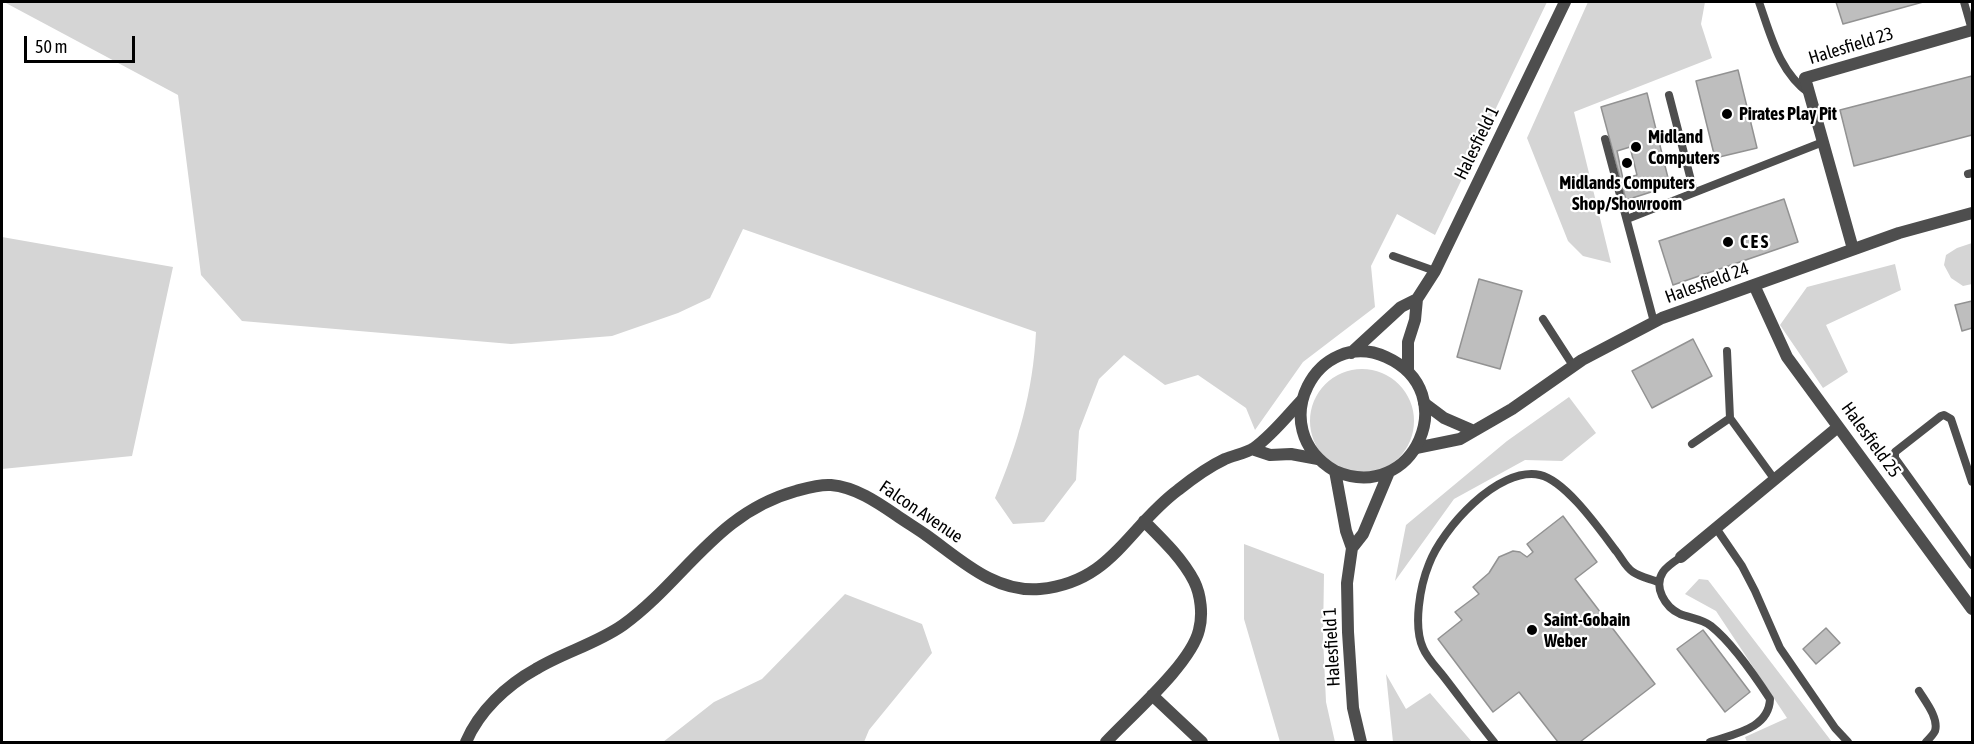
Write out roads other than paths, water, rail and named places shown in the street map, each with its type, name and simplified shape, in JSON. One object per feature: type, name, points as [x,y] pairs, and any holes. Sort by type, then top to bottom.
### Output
[{"type":"street","name":"Halesfield 1","points":[[1408,371],[1408,342],[1415,320],[1417,299],[1435,271],[1565,2]]},
{"type":"street","name":"Halesfield 23","points":[[1854,249],[1805,78],[1972,30]]},
{"type":"street","name":"Halesfield 24","points":[[1416,448],[1460,439],[1512,409],[1582,360],[1654,322],[1899,233],[1972,213]]},
{"type":"street","name":"Halesfield 25","points":[[1754,285],[1787,357],[1972,609]]},
{"type":"street","name":"Halesfield 1","points":[[1351,353],[1401,307],[1417,299]]},
{"type":"street","name":"Halesfield 1","points":[[1351,353],[1382,355],[1408,371],[1419,386],[1424,403],[1423,431],[1416,448],[1404,462],[1389,472],[1371,477],[1362,478],[1335,471],[1311,451],[1303,432],[1301,401],[1309,381],[1323,366],[1351,353]]},
{"type":"street","name":"Falcon Avenue","points":[[466,742],[489,707],[513,685],[536,668],[584,647],[621,626],[650,603],[715,537],[747,513],[785,494],[832,485],[852,490],[886,508],[982,575],[1010,586],[1026,589],[1053,587],[1080,579],[1116,554],[1160,504],[1194,478],[1224,460],[1252,449],[1272,433],[1301,401]]},
{"type":"street","points":[[1424,403],[1444,418],[1474,431]]},
{"type":"street","points":[[1681,557],[1838,427]]},
{"type":"street","points":[[1252,449],[1270,455],[1291,454],[1318,459]]},
{"type":"street","name":"Halesfield 1","points":[[1335,471],[1346,531],[1352,548],[1347,583],[1348,632],[1353,708],[1361,742]]},
{"type":"street","name":"Halesfield 1","points":[[1352,548],[1363,534],[1389,472]]},
{"type":"street","points":[[1106,742],[1152,695],[1191,648],[1199,632],[1201,614],[1199,596],[1194,582],[1183,562],[1144,521]]},
{"type":"street","points":[[1152,695],[1202,742]]},
{"type":"lane","points":[[1759,2],[1785,70],[1798,86],[1810,95]]},
{"type":"lane","points":[[1964,2],[1972,30]]},
{"type":"lane","points":[[1669,95],[1695,192]]},
{"type":"lane","points":[[1605,139],[1654,322]]},
{"type":"lane","points":[[1627,219],[1823,142]]},
{"type":"lane","points":[[1393,256],[1435,271]]},
{"type":"lane","points":[[1543,320],[1574,367]]},
{"type":"lane","points":[[1727,351],[1730,418],[1775,480]]},
{"type":"lane","points":[[1972,482],[1951,419],[1946,416],[1941,416],[1895,452],[1895,458],[1972,565]]},
{"type":"lane","points":[[1692,444],[1730,418]]},
{"type":"lane","points":[[1494,742],[1423,650],[1417,627],[1428,564],[1440,541],[1457,519],[1496,486],[1517,476],[1539,475],[1557,484],[1573,499],[1593,520],[1632,572],[1658,582]]},
{"type":"lane","points":[[1716,528],[1742,566],[1780,648],[1835,728],[1848,742]]},
{"type":"lane","points":[[1681,557],[1664,570],[1658,582],[1661,594],[1668,605],[1679,613],[1708,623],[1722,636],[1770,699],[1766,715],[1760,722],[1749,729],[1710,742]]},
{"type":"lane","points":[[1919,691],[1933,716],[1935,725],[1935,731],[1926,742]]},
{"type":"place","name":"Pirates Play Pit","points":[[1727,114]]},
{"type":"place","name":"Midland Computers","points":[[1636,147]]},
{"type":"place","name":"Midlands Computers Shop/Showroom","points":[[1627,163]]},
{"type":"place","name":"C E S","points":[[1728,242]]},
{"type":"place","name":"Saint-Gobain Weber","points":[[1532,630]]}]
